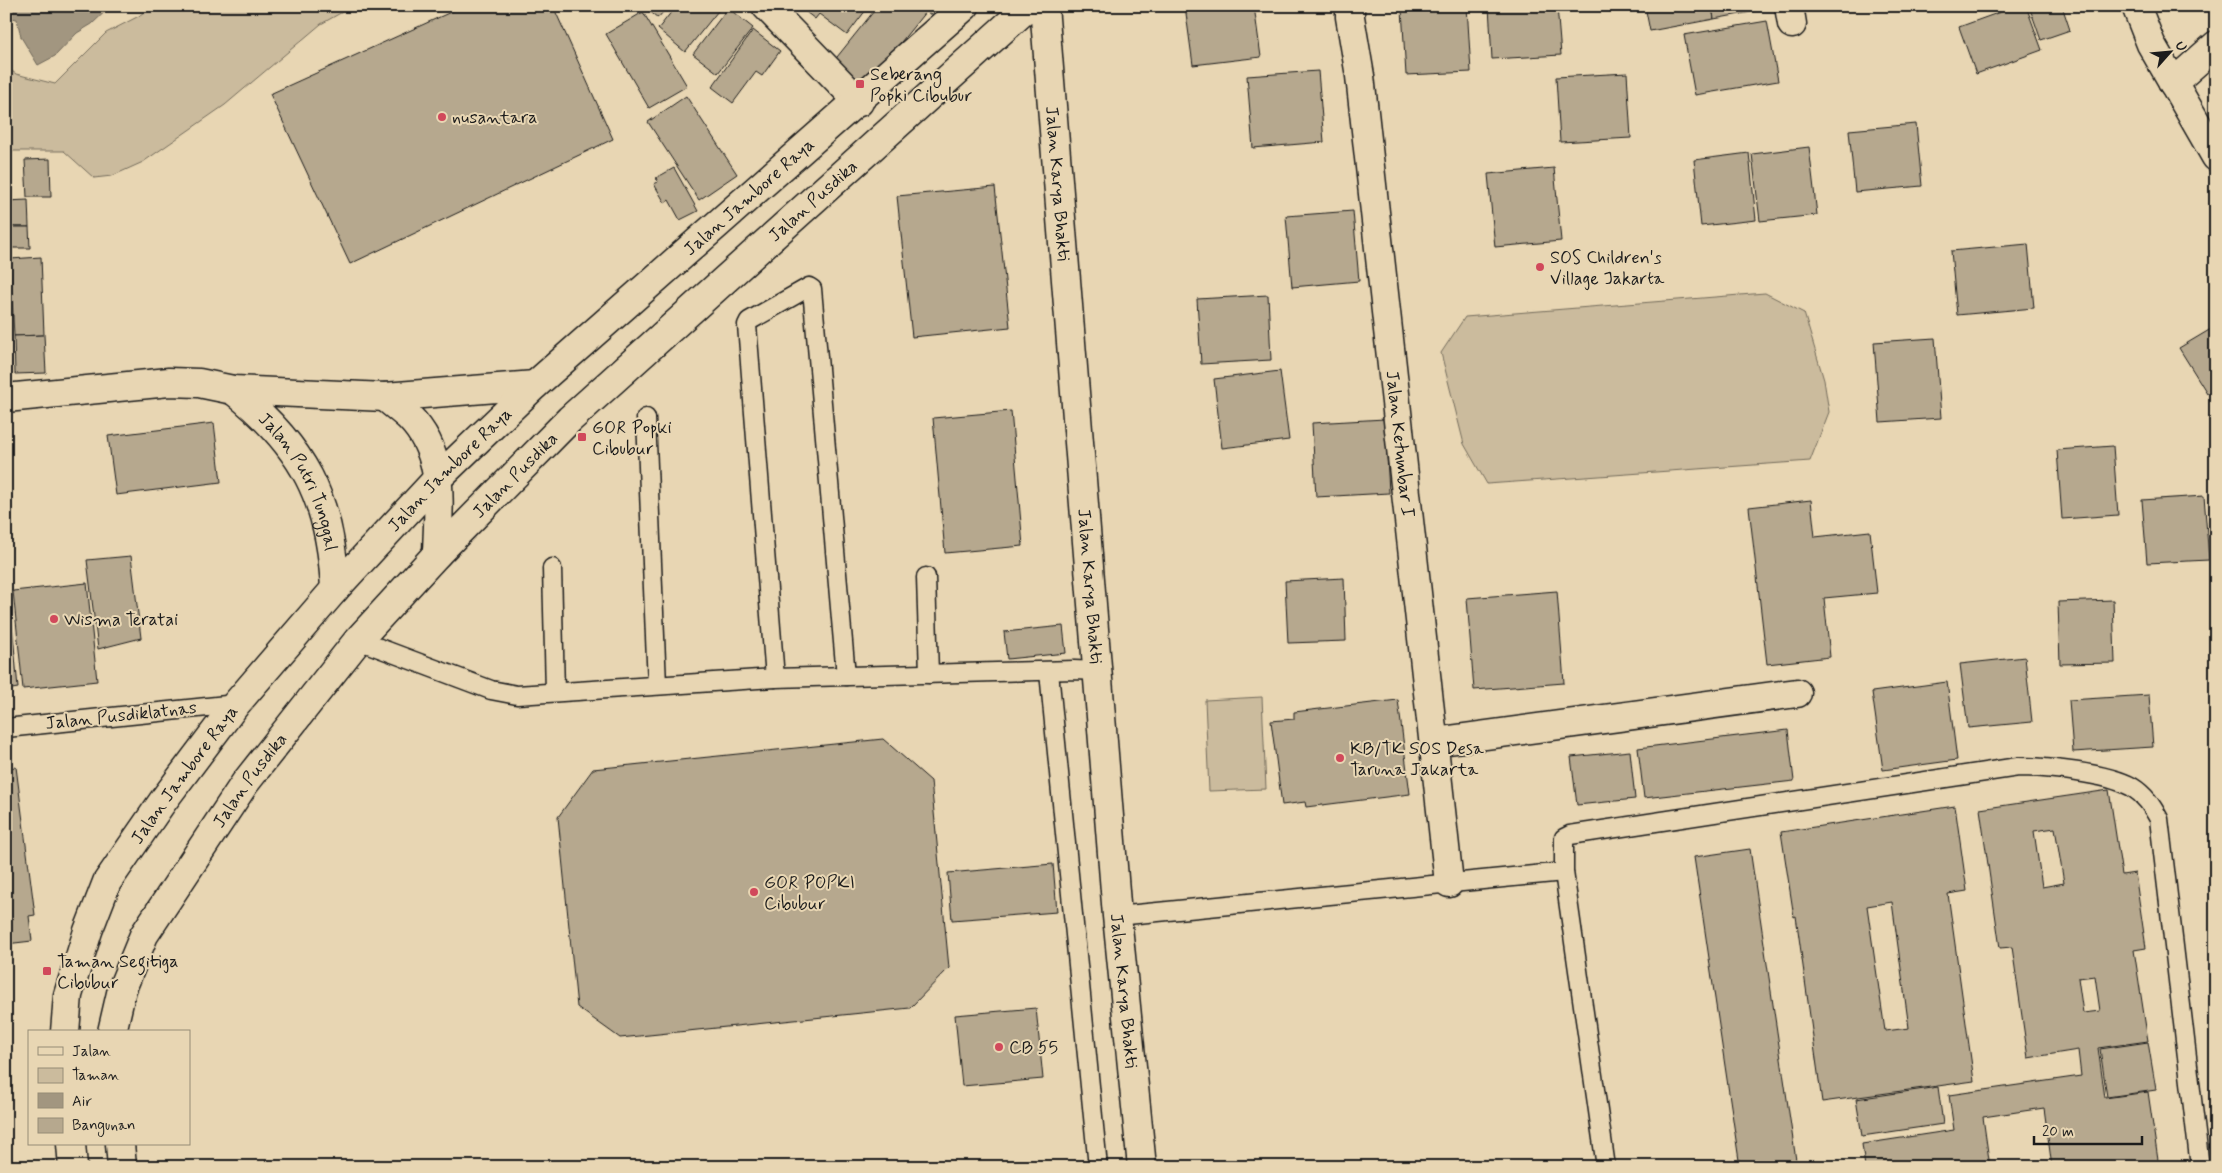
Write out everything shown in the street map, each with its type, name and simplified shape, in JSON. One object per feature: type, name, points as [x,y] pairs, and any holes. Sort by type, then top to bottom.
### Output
[{"type":"street","points":[[766,6],[859,102]]},
{"type":"street","name":"Jalan Jambore Raya","points":[[65,1030],[68,995],[88,931],[107,882],[163,801],[236,704],[335,589],[439,477],[535,385],[966,6]]},
{"type":"street","name":"Jalan Pusdika","points":[[112,1030],[122,989],[144,935],[245,783],[358,640],[437,554],[570,419],[1029,6]]},
{"type":"street","name":"Jalan Karya Bhakti","points":[[1044,6],[1099,671],[1117,916],[1142,1167]]},
{"type":"street","name":"Jalan Ketumbar I","points":[[1350,6],[1350,17],[1360,76],[1449,884]]},
{"type":"street","points":[[2136,6],[2151,44],[2216,157]]},
{"type":"street","points":[[2174,83],[2216,46]]},
{"type":"street","name":"Jalan Putri Tunggal","points":[[6,398],[169,382],[199,383],[233,390],[385,397],[535,385]]},
{"type":"street","name":"Jalan Putri Tunggal","points":[[233,390],[264,416],[282,435],[302,462],[317,492],[328,524],[334,556],[335,589]]},
{"type":"street","points":[[385,397],[409,417],[424,438],[435,462],[439,477],[437,554]]},
{"type":"street","points":[[1434,742],[1797,693]]},
{"type":"street","points":[[71,1146],[73,1167]]},
{"type":"street","points":[[120,1146],[122,1167]]},
{"type":"lane","points":[[775,678],[747,325],[750,320],[809,287],[812,289],[846,676]]},
{"type":"lane","points":[[646,418],[657,685]]},
{"type":"lane","points":[[552,568],[555,692]]},
{"type":"lane","points":[[926,577],[928,674]]},
{"type":"lane","points":[[358,640],[491,690],[517,695],[775,678],[1074,670],[1099,671]]},
{"type":"lane","points":[[1049,672],[1098,1167]]},
{"type":"lane","name":"Jalan Pusdiklatnas","points":[[6,728],[236,704]]},
{"type":"lane","points":[[1606,1167],[1564,872],[1564,838],[1570,835],[2018,767],[2054,770],[2116,780],[2132,787],[2151,804],[2159,819],[2200,1167]]},
{"type":"lane","points":[[1117,916],[1564,872]]},
{"type":"green space","points":[[151,6],[353,6],[321,24],[225,105],[143,162],[112,176],[94,178],[64,151],[6,151],[6,67],[16,74],[55,84],[106,33],[139,16]]},
{"type":"green space","points":[[1765,293],[1804,313],[1824,380],[1829,412],[1810,461],[1487,484],[1464,444],[1441,353],[1465,317]]},
{"type":"green space","points":[[1262,697],[1266,789],[1209,791],[1205,700]]},
{"type":"water","points":[[6,6],[111,6],[92,24],[77,33],[55,56],[38,65],[21,37],[17,19],[6,17]]},
{"type":"building","name":"nusantara","points":[[464,6],[553,6],[613,139],[350,264],[270,94]]},
{"type":"building","points":[[651,6],[668,6],[658,18],[648,10]]},
{"type":"building","points":[[676,6],[722,6],[685,52],[658,29]]},
{"type":"building","points":[[798,6],[869,6],[847,35],[819,14],[815,19]]},
{"type":"building","points":[[878,6],[944,6],[939,22],[926,11],[865,87],[833,62]]},
{"type":"building","points":[[1185,6],[1254,6],[1261,57],[1193,65]]},
{"type":"building","points":[[1467,6],[1471,72],[1406,75],[1402,9]]},
{"type":"building","points":[[1489,6],[1557,6],[1561,55],[1492,59]]},
{"type":"building","points":[[1645,6],[1712,6],[1714,19],[1650,31]]},
{"type":"building","points":[[1712,6],[1772,6],[1772,8],[1714,19]]},
{"type":"building","points":[[2017,6],[2026,6],[2042,50],[1976,74],[1959,27]]},
{"type":"building","points":[[2029,6],[2062,6],[2070,30],[2041,40]]},
{"type":"building","points":[[728,8],[753,28],[718,73],[693,54]]},
{"type":"building","points":[[643,12],[687,86],[649,108],[606,34]]},
{"type":"building","points":[[1767,21],[1778,81],[1695,95],[1684,35]]},
{"type":"building","points":[[753,30],[780,51],[762,76],[756,72],[733,103],[712,87]]},
{"type":"building","points":[[1318,71],[1324,142],[1253,148],[1247,76]]},
{"type":"building","points":[[1627,73],[1631,138],[1560,142],[1556,77]]},
{"type":"building","points":[[686,96],[737,174],[699,200],[648,122]]},
{"type":"building","points":[[1916,124],[1922,186],[1855,192],[1849,130]]},
{"type":"building","points":[[1809,147],[1817,215],[1760,221],[1752,154]]},
{"type":"building","points":[[1749,153],[1756,220],[1701,226],[1694,160]]},
{"type":"building","points":[[50,159],[51,197],[27,197],[25,160]]},
{"type":"building","points":[[674,168],[698,211],[680,220],[669,200],[665,203],[654,184],[658,182],[656,178]]},
{"type":"building","points":[[1554,168],[1561,241],[1495,247],[1488,174]]},
{"type":"building","points":[[995,187],[1010,327],[912,337],[897,196]]},
{"type":"building","points":[[28,200],[29,227],[6,227],[6,201]]},
{"type":"building","points":[[1353,211],[1359,281],[1292,287],[1286,216]]},
{"type":"building","points":[[6,227],[29,227],[30,248],[6,248]]},
{"type":"building","points":[[2028,244],[2034,308],[1957,315],[1951,251]]},
{"type":"building","points":[[41,257],[44,335],[14,336],[10,259]]},
{"type":"building","points":[[1268,295],[1271,360],[1201,364],[1197,299]]},
{"type":"building","points":[[2216,326],[2216,388],[2207,393],[2179,348]]},
{"type":"building","points":[[44,335],[46,373],[15,374],[14,336]]},
{"type":"building","points":[[1935,338],[1941,418],[1880,422],[1874,342]]},
{"type":"building","points":[[1280,371],[1289,440],[1222,448],[1214,379]]},
{"type":"building","points":[[1011,411],[1023,546],[945,553],[933,418]]},
{"type":"building","points":[[1385,419],[1389,493],[1316,497],[1312,423]]},
{"type":"building","points":[[214,423],[221,482],[116,495],[108,436]]},
{"type":"building","points":[[2113,446],[2118,515],[2062,519],[2057,450]]},
{"type":"building","points":[[2204,496],[2209,560],[2147,563],[2142,500]]},
{"type":"building","points":[[1811,500],[1815,537],[1870,531],[1877,593],[1824,598],[1830,657],[1767,664],[1749,507]]},
{"type":"building","points":[[131,556],[141,638],[98,649],[87,560]]},
{"type":"building","points":[[1344,578],[1346,641],[1288,643],[1285,581]]},
{"type":"building","name":"Wisma Teratai","points":[[87,583],[97,681],[23,689],[13,591]]},
{"type":"building","points":[[1557,591],[1564,683],[1474,690],[1467,598]]},
{"type":"building","points":[[6,592],[9,592],[18,688],[6,690]]},
{"type":"building","points":[[2113,600],[2115,663],[2060,664],[2058,602]]},
{"type":"building","points":[[1063,626],[1066,653],[1007,659],[1004,632]]},
{"type":"building","points":[[2025,657],[2032,722],[1968,728],[1960,664]]},
{"type":"building","points":[[1947,682],[1957,760],[1883,770],[1872,692]]},
{"type":"building","points":[[2149,695],[2153,747],[2073,752],[2069,700]]},
{"type":"building","name":"KB/TK SOS Desa Taruna Jakarta","points":[[1398,700],[1410,794],[1306,807],[1305,802],[1282,805],[1271,721],[1294,719],[1294,712]]},
{"type":"building","points":[[1788,730],[1794,781],[1644,798],[1638,748]]},
{"type":"building","name":"GOR POPKI Cibubur","points":[[883,739],[931,781],[949,968],[910,1008],[620,1038],[577,1007],[558,817],[593,769]]},
{"type":"building","points":[[1630,751],[1635,799],[1577,805],[1571,757]]},
{"type":"building","points":[[16,767],[35,915],[29,916],[32,941],[6,944],[6,768]]},
{"type":"building","points":[[2109,790],[2122,875],[2135,873],[2146,948],[2134,950],[2148,1041],[2098,1048],[2105,1098],[2148,1092],[2159,1167],[2052,1167],[2044,1108],[1983,1117],[1990,1167],[1865,1167],[1862,1144],[1954,1130],[1949,1095],[2081,1076],[2078,1050],[2028,1058],[2012,947],[2000,948],[1980,809]],"holes":[[[2055,828],[2064,883],[2042,887],[2034,831]],[[2095,976],[2100,1011],[2083,1013],[2078,978]]]},
{"type":"building","points":[[1955,806],[1967,891],[1948,894],[1974,1081],[1822,1102],[1796,916],[1794,917],[1781,832]],"holes":[[[1892,902],[1909,1028],[1885,1031],[1867,906]]]},
{"type":"building","points":[[1750,849],[1797,1167],[1740,1167],[1694,857]]},
{"type":"building","points":[[1053,864],[1057,912],[952,920],[948,873]]},
{"type":"building","name":"CB 55","points":[[1036,1008],[1043,1079],[962,1086],[955,1015]]},
{"type":"building","points":[[2148,1042],[2156,1090],[2107,1097],[2100,1049]]},
{"type":"building","points":[[1938,1087],[1943,1124],[1862,1136],[1856,1099]]},
{"type":"place","name":"Seberang Popki Cibubur","points":[[860,84]]},
{"type":"place","name":"nusantara","points":[[442,117]]},
{"type":"place","name":"SOS Children's Village Jakarta","points":[[1540,267]]},
{"type":"place","name":"GOR Popki Cibubur","points":[[582,437]]},
{"type":"place","name":"Wisma Teratai","points":[[54,619]]},
{"type":"place","name":"KB/TK SOS Desa Taruna Jakarta","points":[[1340,758]]},
{"type":"place","name":"GOR POPKI Cibubur","points":[[754,892]]},
{"type":"place","name":"Taman Segitiga Cibubur","points":[[47,971]]},
{"type":"place","name":"CB 55","points":[[999,1047]]}]
